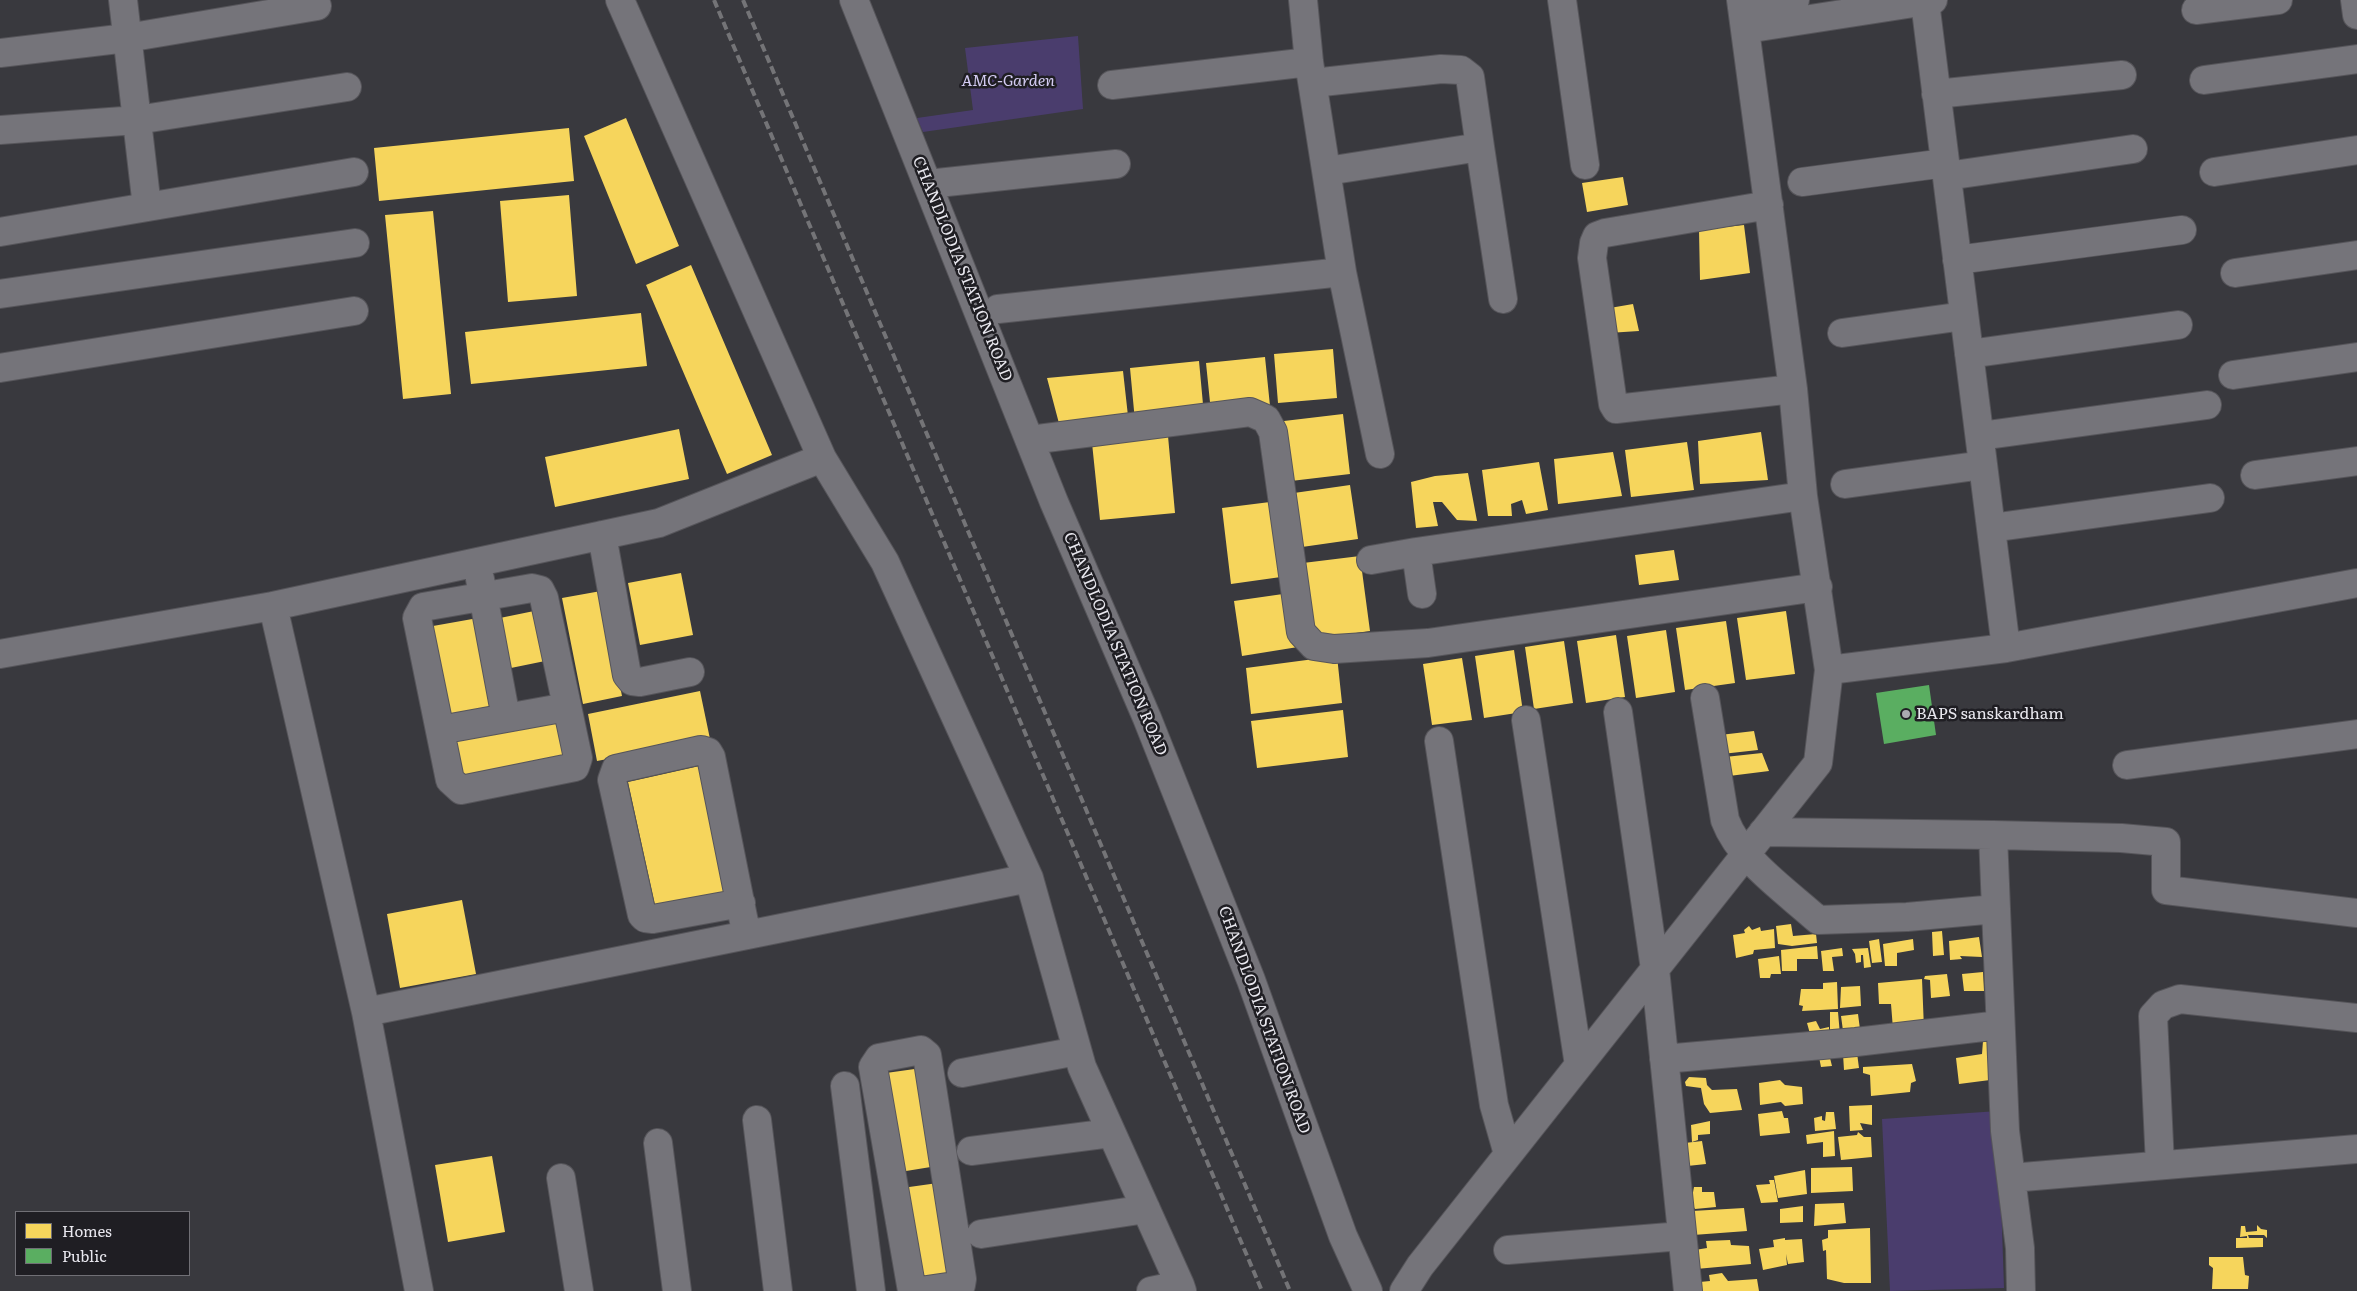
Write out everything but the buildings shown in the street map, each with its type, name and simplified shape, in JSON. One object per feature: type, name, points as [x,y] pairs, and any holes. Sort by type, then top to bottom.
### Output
[{"type":"street","points":[[123,0],[147,207]]},
{"type":"street","points":[[620,0],[822,458],[885,562],[1029,878],[1082,1067],[1181,1288],[1151,1291]]},
{"type":"street","name":"CHANDLODIA STATION ROAD","points":[[854,0],[1030,440],[1162,754],[1251,980],[1343,1236],[1368,1291]]},
{"type":"street","points":[[1303,0],[1311,72],[1342,272],[1380,454]]},
{"type":"street","points":[[1562,0],[1585,165]]},
{"type":"street","points":[[1744,13],[1795,0]]},
{"type":"street","points":[[2196,10],[2278,0]]},
{"type":"street","points":[[2355,0],[2357,15]]},
{"type":"street","points":[[1744,13],[1929,1],[1936,94],[2006,648]]},
{"type":"street","points":[[0,53],[127,38],[317,6]]},
{"type":"street","points":[[1404,1291],[1420,1266],[1818,763],[1829,670],[1803,496],[1793,389],[1744,13]]},
{"type":"street","points":[[2204,80],[2357,59]]},
{"type":"street","points":[[1112,85],[1311,72],[1461,70],[1470,77],[1503,299]]},
{"type":"street","points":[[1936,94],[2122,75]]},
{"type":"street","points":[[0,130],[137,120],[347,87]]},
{"type":"street","points":[[1327,171],[1480,147]]},
{"type":"street","points":[[1802,182],[2133,149]]},
{"type":"street","points":[[2214,172],[2357,150]]},
{"type":"street","points":[[928,184],[1116,164]]},
{"type":"street","points":[[0,232],[354,172]]},
{"type":"street","points":[[1769,205],[1604,233],[1597,236],[1592,258],[1613,404],[1616,408],[1793,389]]},
{"type":"street","points":[[1957,260],[2182,230]]},
{"type":"street","points":[[0,294],[355,243]]},
{"type":"street","points":[[2236,273],[2357,255]]},
{"type":"street","points":[[998,309],[1342,272]]},
{"type":"street","points":[[0,368],[354,311]]},
{"type":"street","points":[[1842,333],[1964,316]]},
{"type":"street","points":[[1969,354],[2178,325]]},
{"type":"street","points":[[2233,375],[2357,357]]},
{"type":"street","points":[[1980,436],[2207,404]]},
{"type":"street","points":[[1030,440],[1250,412],[1266,419],[1273,432],[1301,632],[1314,646],[1334,649],[1428,643],[1818,587]]},
{"type":"street","points":[[0,654],[273,606],[659,523],[822,458]]},
{"type":"street","points":[[2255,475],[2357,461]]},
{"type":"street","points":[[1845,484],[1983,466]]},
{"type":"street","points":[[1371,560],[1803,496]]},
{"type":"street","points":[[1991,528],[2210,498]]},
{"type":"street","points":[[602,535],[627,675],[632,681],[640,682],[690,672]]},
{"type":"street","points":[[1416,552],[1422,594]]},
{"type":"street","points":[[477,562],[506,718]]},
{"type":"street","points":[[1829,670],[2006,648],[2357,583]]},
{"type":"street","points":[[532,588],[540,590],[544,598],[567,707],[578,758],[575,767],[461,790],[450,780],[417,618],[419,611],[423,606],[532,588]]},
{"type":"street","points":[[273,606],[366,1012],[419,1291]]},
{"type":"street","points":[[1705,698],[1725,820],[1730,834],[1746,854],[1818,920],[1907,918],[1996,908]]},
{"type":"street","points":[[440,730],[567,707]]},
{"type":"street","points":[[1618,712],[1655,969],[1688,1291]]},
{"type":"street","points":[[1526,720],[1579,1065]]},
{"type":"street","points":[[2127,765],[2357,734]]},
{"type":"street","points":[[1439,741],[1494,1105],[1508,1154]]},
{"type":"street","points":[[741,903],[653,919],[645,918],[612,780],[616,769],[701,750],[708,752],[711,757],[741,903],[747,935]]},
{"type":"street","points":[[1764,832],[2121,838],[2166,842],[2166,890],[2357,913]]},
{"type":"street","points":[[1993,835],[2005,1131],[2020,1248],[2021,1291]]},
{"type":"street","points":[[366,1012],[1029,878]]},
{"type":"street","points":[[2160,1165],[2153,1016],[2163,1005],[2180,999],[2357,1018]]},
{"type":"street","points":[[1664,1059],[1856,1042],[2000,1025]]},
{"type":"street","points":[[912,1291],[873,1067],[874,1062],[879,1058],[921,1050],[927,1055],[962,1279],[961,1284],[955,1287],[920,1291]]},
{"type":"street","points":[[962,1072],[1077,1051]]},
{"type":"street","points":[[845,1086],[871,1291]]},
{"type":"street","points":[[757,1120],[778,1291]]},
{"type":"street","points":[[971,1151],[1111,1133]]},
{"type":"street","points":[[658,1143],[677,1291]]},
{"type":"street","points":[[2011,1178],[2357,1149]]},
{"type":"street","points":[[561,1178],[579,1291]]},
{"type":"street","points":[[982,1234],[1146,1209]]},
{"type":"street","points":[[1508,1250],[1682,1236]]},
{"type":"green space","name":"AMC-Garden","points":[[1078,36],[1083,109],[923,132],[917,118],[973,110],[965,48]]},
{"type":"green space","points":[[1998,1111],[2004,1288],[1890,1291],[1882,1119]]},
{"type":"railway","points":[[714,0],[1262,1291]]},
{"type":"railway","points":[[743,0],[1290,1291]]},
{"type":"place","name":"BAPS sanskardham","points":[[1906,714]]}]
